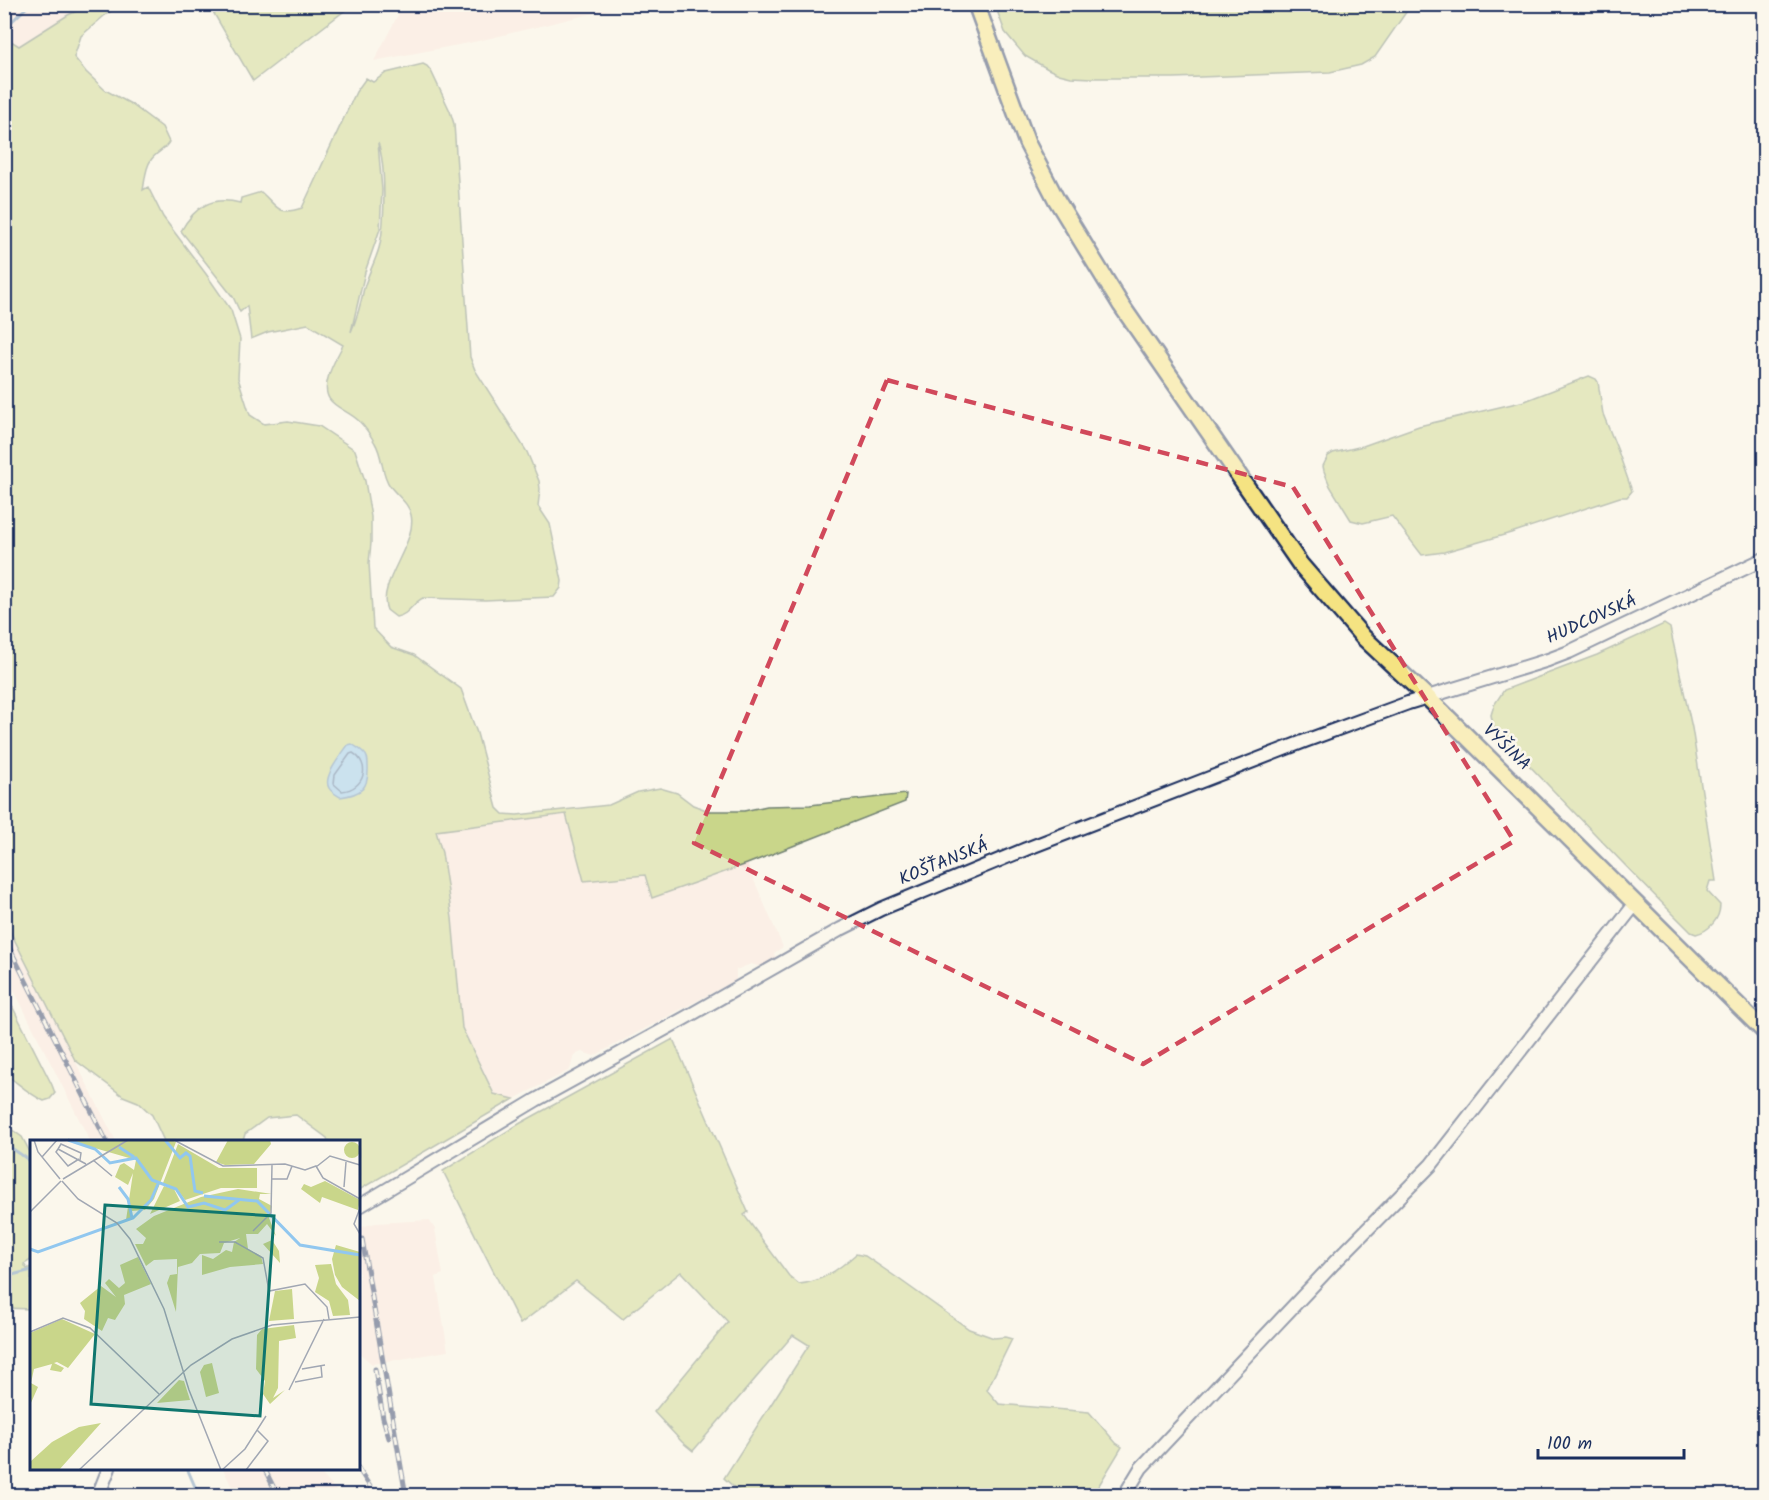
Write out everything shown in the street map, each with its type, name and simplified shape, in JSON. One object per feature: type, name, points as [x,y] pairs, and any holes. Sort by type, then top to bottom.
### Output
[{"type":"main road","name":"VÝŠINA","points":[[976,4],[1027,143],[1076,232],[1127,314],[1289,549],[1348,621],[1380,654],[1427,697],[1764,1031]]},
{"type":"street","name":"HUDCOVSKÁ","points":[[1427,697],[1548,660],[1764,559]]},
{"type":"street","name":"KOŠŤANSKÁ","points":[[360,1207],[502,1120],[841,929],[881,909],[1047,841],[1427,697]]},
{"type":"street","points":[[1124,1496],[1141,1468],[1334,1263],[1431,1165],[1636,903]]},
{"type":"street","points":[[98,1496],[108,1470]]},
{"type":"highlighted area","points":[[887,380],[1293,487],[1514,841],[1143,1064],[694,843]]},
{"type":"shaded area","points":[[4,5],[90,5],[68,15],[18,46],[5,37]]},
{"type":"shaded area","points":[[403,5],[628,5],[474,42],[374,61]]},
{"type":"shaded area","points":[[567,814],[584,880],[645,875],[652,898],[747,864],[783,947],[774,953],[776,959],[761,967],[751,964],[736,970],[736,980],[594,1056],[582,1052],[574,1055],[570,1070],[514,1099],[495,1094],[462,1028],[452,918],[436,831]]},
{"type":"shaded area","points":[[4,921],[115,1140],[89,1140],[5,972]]},
{"type":"shaded area","points":[[429,1220],[435,1229],[443,1274],[436,1277],[448,1351],[372,1364],[360,1354],[360,1228],[375,1223]]},
{"type":"shaded area","points":[[224,1470],[318,1470],[340,1495],[236,1495]]},
{"type":"green space","points":[[995,4],[1411,5],[1375,57],[1361,65],[1330,72],[1174,78],[1093,78],[1059,74],[1025,56],[1005,32]]},
{"type":"green space","points":[[90,5],[120,5],[81,36],[74,57],[105,90],[131,104],[162,127],[169,142],[149,163],[143,190],[148,187],[163,217],[231,310],[240,339],[238,378],[250,415],[264,424],[288,421],[319,426],[355,450],[365,481],[371,517],[369,563],[373,628],[391,647],[414,655],[461,689],[477,733],[497,808],[503,814],[517,815],[609,805],[638,792],[660,788],[677,793],[693,805],[709,811],[744,811],[767,806],[810,805],[906,794],[905,802],[747,864],[652,898],[645,875],[584,881],[566,814],[436,831],[442,853],[452,918],[462,1028],[494,1094],[514,1099],[360,1189],[360,1140],[328,1140],[296,1115],[267,1118],[245,1134],[243,1140],[164,1140],[152,1115],[138,1102],[123,1096],[75,1060],[5,921],[5,37],[19,46],[68,15]]},
{"type":"green space","points":[[209,5],[352,5],[253,81]]},
{"type":"green space","points":[[423,64],[427,66],[450,111],[454,124],[470,357],[475,370],[527,452],[539,481],[538,506],[550,524],[562,581],[561,588],[554,597],[485,600],[423,598],[400,616],[396,617],[387,610],[385,600],[387,588],[409,538],[412,526],[411,515],[405,503],[387,481],[378,448],[368,432],[359,421],[330,400],[327,394],[329,374],[343,345],[308,324],[268,332],[251,339],[247,306],[240,312],[233,297],[181,231],[192,215],[205,205],[221,201],[240,203],[241,198],[261,192],[278,209],[287,211],[302,208],[356,92],[366,78],[373,82],[386,73]],"holes":[[[378,143],[381,152],[384,193],[382,234],[379,250],[366,282],[351,332],[365,272],[380,229],[382,190]]]},
{"type":"green space","points":[[1589,376],[1598,382],[1603,414],[1632,491],[1627,497],[1620,497],[1511,533],[1444,552],[1422,555],[1392,516],[1363,523],[1351,520],[1330,486],[1324,471],[1323,466],[1328,456],[1333,453],[1363,446],[1419,426],[1525,401]]},
{"type":"green space","points":[[1664,624],[1670,628],[1692,728],[1716,881],[1710,881],[1707,891],[1720,905],[1713,924],[1696,934],[1691,932],[1642,883],[1498,733],[1491,715],[1494,705],[1504,690],[1597,655]]},
{"type":"green space","points":[[4,990],[52,1085],[55,1093],[50,1099],[44,1101],[5,1074]]},
{"type":"green space","points":[[673,1039],[748,1212],[744,1215],[789,1276],[799,1284],[815,1281],[830,1274],[856,1254],[865,1256],[969,1329],[994,1338],[1012,1339],[987,1390],[999,1404],[1089,1412],[1122,1447],[1093,1495],[748,1495],[736,1489],[724,1478],[809,1345],[793,1335],[693,1451],[654,1412],[728,1322],[681,1272],[623,1319],[576,1281],[520,1324],[443,1171],[519,1124]]},
{"type":"green space","points":[[4,1124],[22,1137],[30,1152],[30,1261],[24,1264],[27,1269],[30,1268],[30,1309],[5,1308]]},
{"type":"water","points":[[352,744],[367,757],[367,780],[359,792],[340,797],[329,788],[328,778],[348,745]]},
{"type":"waterway","points":[[4,29],[30,4]]},
{"type":"waterway","points":[[4,1143],[30,1163]]},
{"type":"waterway","points":[[4,1277],[30,1270]]},
{"type":"waterway","points":[[188,1470],[199,1496]]},
{"type":"railway","points":[[4,937],[106,1140]]},
{"type":"railway","points":[[362,1239],[406,1496]]},
{"type":"railway","points":[[375,1369],[383,1418],[389,1438]]},
{"type":"railway","points":[[265,1470],[278,1496]]},
{"type":"railway","points":[[359,1470],[376,1496]]}]
